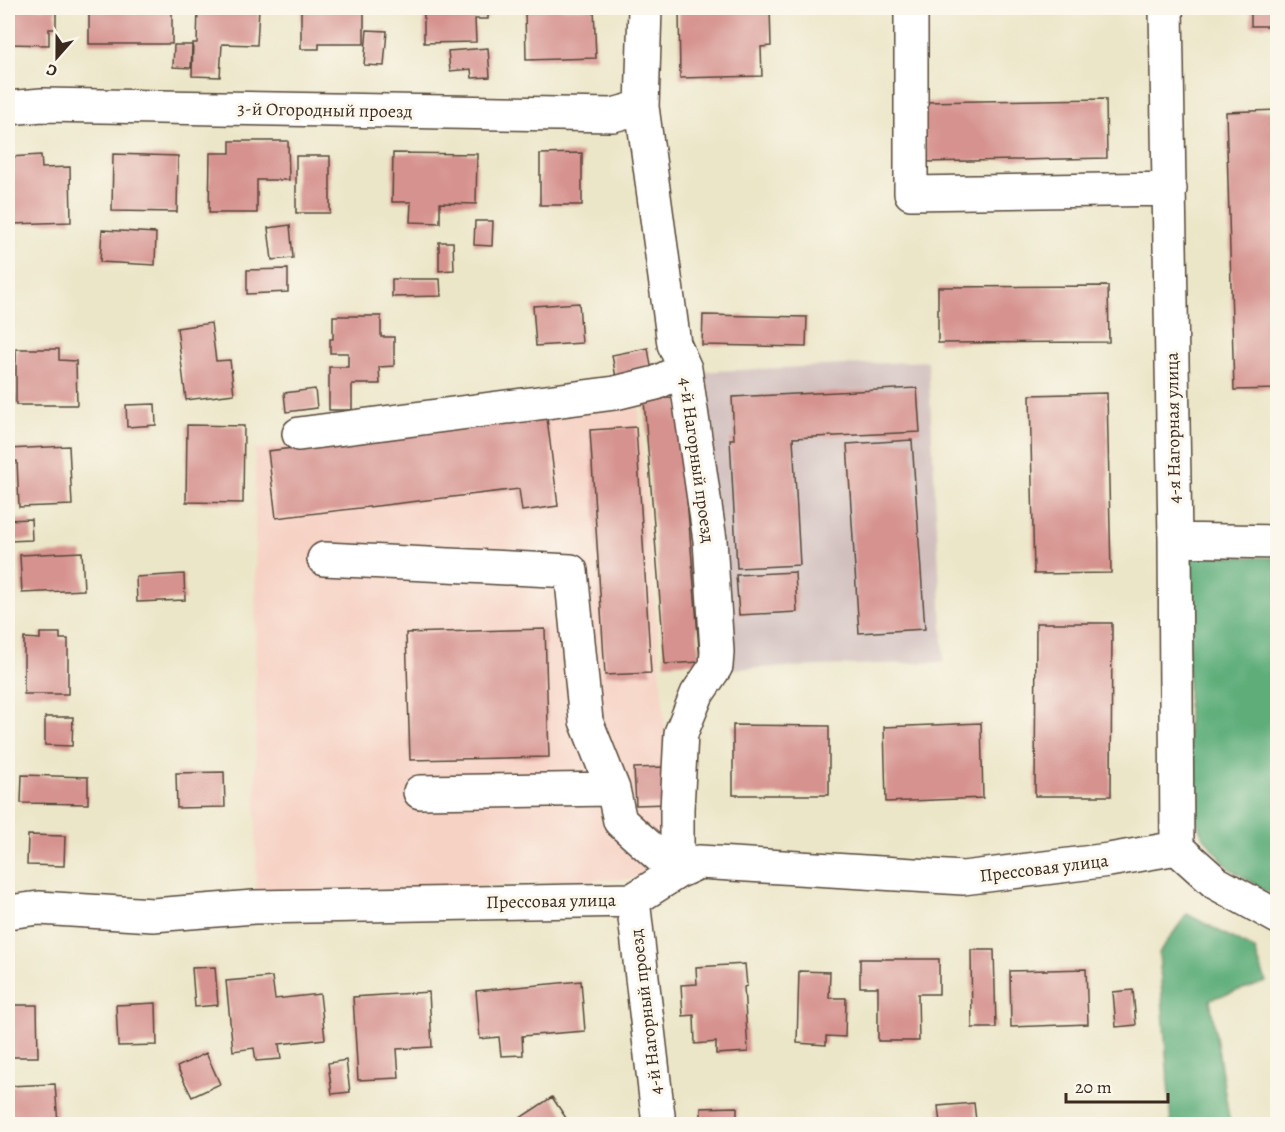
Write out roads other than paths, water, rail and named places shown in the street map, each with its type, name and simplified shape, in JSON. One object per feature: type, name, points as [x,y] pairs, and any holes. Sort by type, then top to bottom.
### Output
[{"type":"street","name":"4-й Нагорный проезд","points":[[645,8],[642,107],[674,344],[685,369],[710,540],[717,652],[716,666],[698,694],[681,733],[677,809],[677,872]]},
{"type":"street","points":[[911,8],[911,193],[1170,189]]},
{"type":"street","name":"4-я Нагорная улица","points":[[1166,8],[1175,540],[1177,848]]},
{"type":"street","name":"3-й Огородный проезд","points":[[8,108],[54,105],[613,115],[642,107]]},
{"type":"street","points":[[299,434],[615,393],[656,383],[685,369]]},
{"type":"street","points":[[1175,540],[1278,542]]},
{"type":"street","points":[[324,559],[571,571],[586,722],[613,789],[620,821],[677,872]]},
{"type":"street","points":[[420,792],[613,789]]},
{"type":"street","points":[[1177,848],[1216,883],[1278,917]]},
{"type":"street","name":"Прессовая улица","points":[[8,912],[39,908],[153,915],[254,907],[633,900],[677,872],[699,862],[963,878],[1109,861],[1177,848]]},
{"type":"street","name":"4-й Нагорный проезд","points":[[633,900],[659,1125]]}]
